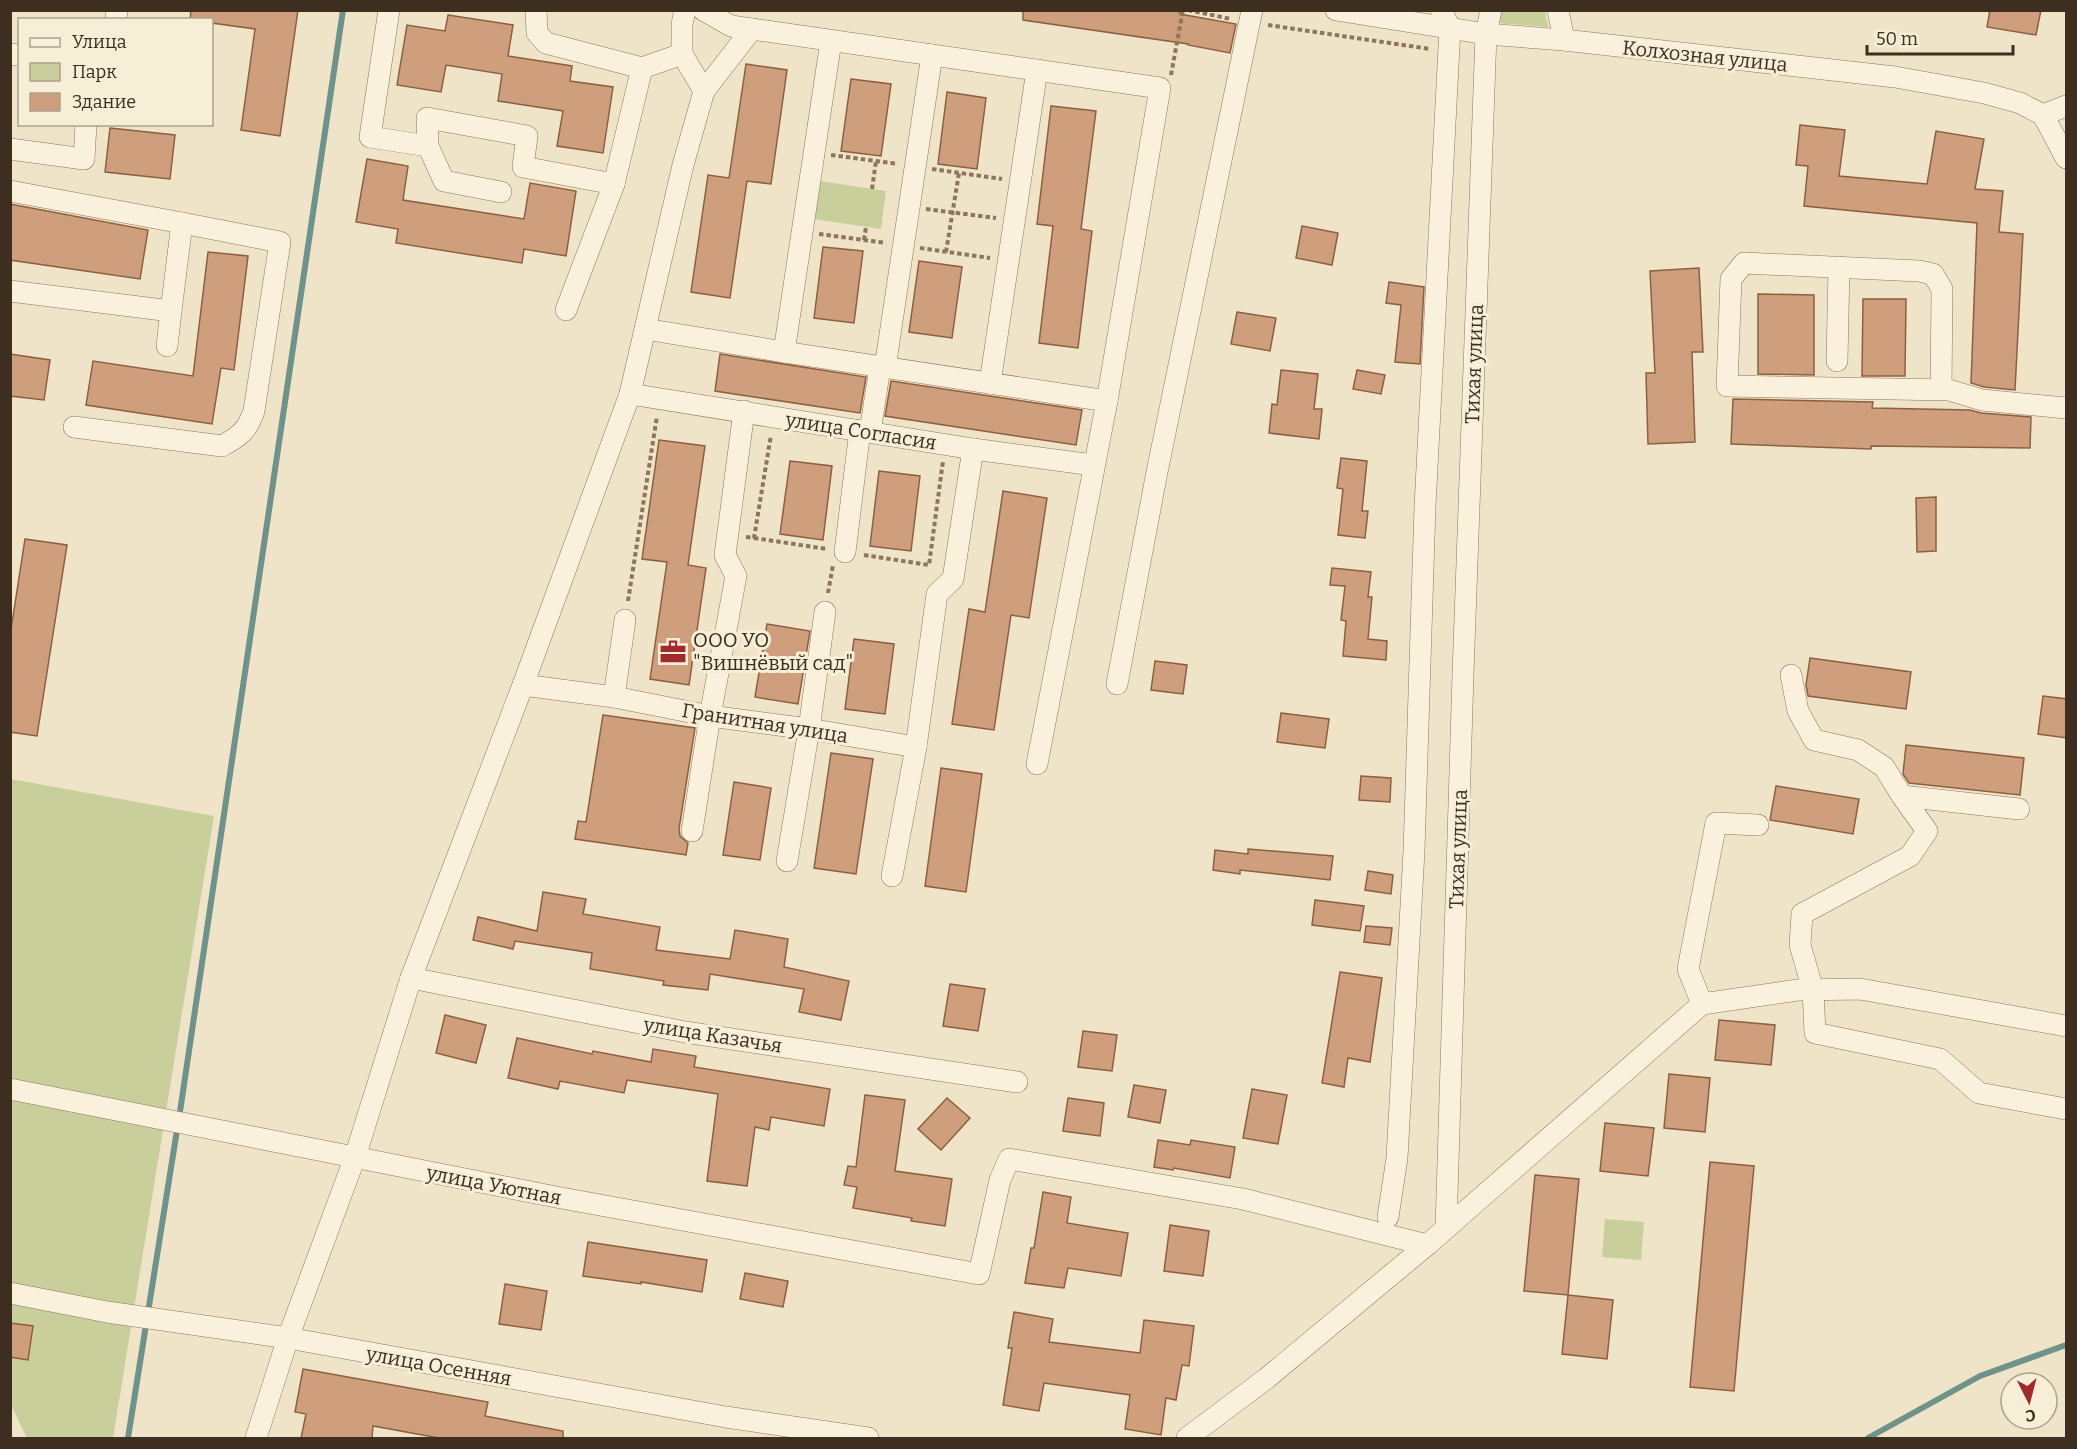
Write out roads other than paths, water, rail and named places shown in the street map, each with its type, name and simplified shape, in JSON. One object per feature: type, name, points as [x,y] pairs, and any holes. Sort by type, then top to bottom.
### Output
[{"type":"street","points":[[389,10],[370,137],[428,146]]},
{"type":"street","points":[[536,10],[537,33],[546,43],[642,68],[682,54]]},
{"type":"street","points":[[685,10],[682,24],[682,54],[704,91]]},
{"type":"street","points":[[703,10],[730,26],[1160,88],[1107,401],[1037,764]]},
{"type":"street","name":"Колхозная улица","points":[[1336,10],[1446,19],[1486,34],[1564,40],[1895,77],[1984,93],[2020,103],[2043,116]]},
{"type":"street","name":"Тихая улица","points":[[1446,1228],[1486,34],[1491,10]]},
{"type":"street","points":[[1558,10],[1564,40]]},
{"type":"street","points":[[1117,684],[1157,472],[1250,16]]},
{"type":"street","points":[[1388,1217],[1397,1158],[1413,875],[1425,506],[1449,52],[1446,19]]},
{"type":"street","points":[[256,1438],[288,1338],[355,1157],[411,978],[523,685],[630,394],[683,165],[704,91],[752,29]]},
{"type":"street","points":[[784,352],[831,40]]},
{"type":"street","points":[[845,552],[865,431],[882,367],[932,55]]},
{"type":"street","points":[[566,310],[614,184],[642,68]]},
{"type":"street","points":[[990,383],[1037,70]]},
{"type":"street","points":[[2067,106],[2043,116],[2067,158]]},
{"type":"street","points":[[501,192],[444,181],[428,146],[427,118],[527,136],[523,167],[614,184]]},
{"type":"street","points":[[10,149],[84,159],[86,126]]},
{"type":"street","points":[[10,191],[280,242],[254,411],[249,426],[237,438],[222,446],[74,427]]},
{"type":"street","points":[[167,346],[182,223]]},
{"type":"street","points":[[1941,390],[1942,289],[1933,274],[1919,271],[1744,262],[1731,279],[1727,386],[1941,390],[1948,390],[1982,400],[2067,408]]},
{"type":"street","points":[[1837,361],[1839,267]]},
{"type":"street","points":[[10,291],[171,311]]},
{"type":"street","points":[[645,329],[1107,401]]},
{"type":"street","name":"улица Согласия","points":[[630,394],[946,445],[1093,465]]},
{"type":"street","points":[[692,831],[710,716],[736,576],[724,555],[744,411]]},
{"type":"street","points":[[892,876],[916,747],[937,594],[953,579],[973,449]]},
{"type":"street","points":[[787,861],[809,729],[825,612]]},
{"type":"street","points":[[614,697],[625,620]]},
{"type":"street","points":[[1791,675],[1798,711],[1814,740],[1858,750],[1884,767],[1927,831],[1910,856],[1802,914],[1800,945],[1805,990],[1815,1033],[1940,1059],[1979,1093],[2067,1109]]},
{"type":"street","name":"Гранитная улица","points":[[523,685],[614,697],[710,716],[809,729],[916,747]]},
{"type":"street","points":[[1902,796],[2019,809]]},
{"type":"street","points":[[1702,1004],[1688,969],[1716,824],[1758,825]]},
{"type":"street","name":"улица Казачья","points":[[411,978],[685,1032],[1017,1082]]},
{"type":"street","points":[[1187,1438],[1268,1378],[1427,1245],[1702,1004],[1805,990],[1860,989],[2067,1026]]},
{"type":"street","name":"улица Уютная","points":[[10,1089],[568,1199],[979,1274],[1000,1180],[1009,1159],[1243,1199],[1427,1245]]},
{"type":"street","name":"улица Осенняя","points":[[10,1293],[107,1312],[288,1338],[714,1415],[868,1438]]},
{"type":"waterway","points":[[128,1438],[181,1105],[343,10]]},
{"type":"waterway","points":[[1868,1438],[1980,1376],[2066,1345]]},
{"type":"place","name":"ООО УО \"Вишнёвый сад\"","points":[[673,652]]}]
